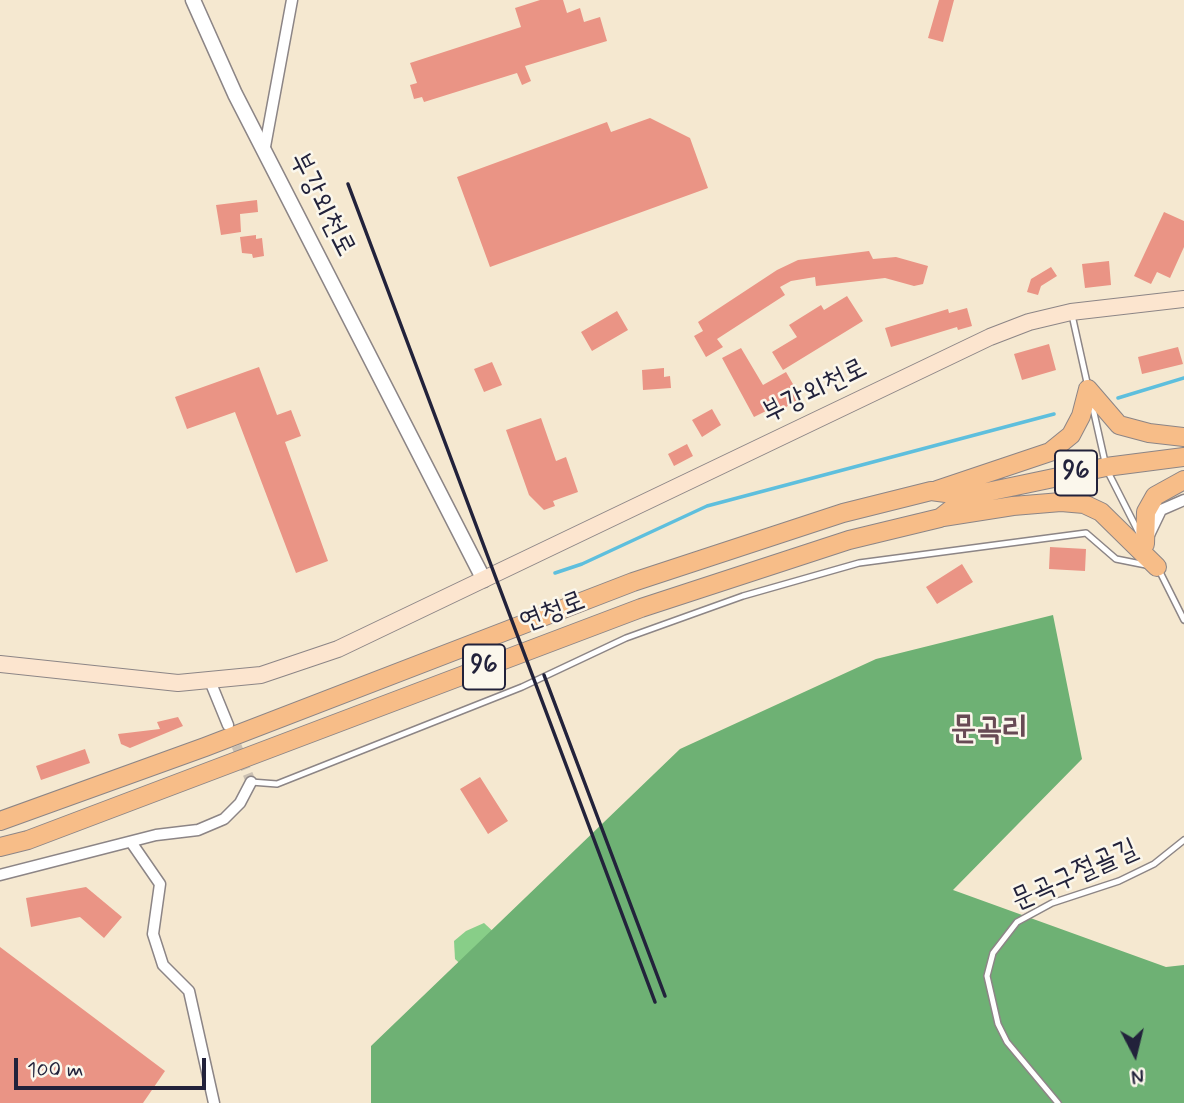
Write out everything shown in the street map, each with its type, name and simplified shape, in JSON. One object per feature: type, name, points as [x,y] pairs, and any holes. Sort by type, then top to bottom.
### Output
[{"type":"main road","name":"부강외천로","points":[[0,664],[178,683],[261,675],[338,649],[990,337],[1029,321],[1071,312],[1184,299]]},
{"type":"main road","points":[[1088,389],[1119,425],[1149,433],[1184,437]]},
{"type":"main road","points":[[931,491],[1050,453],[1071,435],[1081,416],[1088,389]]},
{"type":"main road","name":"연청로","points":[[0,821],[205,747],[633,582],[843,513],[931,491],[968,496],[1106,467],[1184,457]]},
{"type":"main road","points":[[1145,544],[1146,512],[1155,496],[1184,480]]},
{"type":"main road","name":"연청로","points":[[0,847],[41,835],[641,608],[849,540],[940,518],[968,496]]},
{"type":"main road","points":[[940,518],[1013,506],[1061,502],[1084,504],[1101,512],[1157,567]]},
{"type":"street","name":"부강외천로","points":[[193,0],[264,152],[484,580]]},
{"type":"street","points":[[264,152],[292,0]]},
{"type":"street","points":[[1145,544],[1161,510],[1184,500]]},
{"type":"street","points":[[210,681],[228,725]]},
{"type":"street","points":[[0,876],[131,842],[198,830],[224,820],[240,803],[251,782]]},
{"type":"street","points":[[131,842],[160,884],[153,934],[163,965],[188,991],[214,1103]]},
{"type":"lane","points":[[1071,312],[1106,467],[1184,620]]},
{"type":"lane","points":[[251,782],[277,784],[522,687],[626,638],[744,596],[859,563],[1086,533],[1116,559],[1157,567]]},
{"type":"lane","name":"문곡구절골길","points":[[1058,1103],[1007,1042],[998,1024],[987,976],[993,953],[1017,922],[1052,903],[1119,881],[1154,864],[1184,840]]},
{"type":"green space","points":[[1053,615],[1082,759],[953,890],[1166,967],[1184,965],[1184,1103],[371,1103],[371,1046],[680,749],[876,659]]},
{"type":"green space","points":[[484,923],[498,936],[472,975],[455,959],[454,941],[466,931]]},
{"type":"building","points":[[540,0],[563,0],[567,13],[580,8],[584,22],[600,17],[607,41],[525,66],[531,81],[522,85],[517,73],[424,102],[422,97],[414,99],[410,85],[417,83],[410,63],[521,27],[515,8]]},
{"type":"building","points":[[939,0],[954,0],[943,42],[928,38]]},
{"type":"building","points":[[650,118],[690,138],[708,188],[490,267],[457,177],[607,122],[611,132]]},
{"type":"building","points":[[257,200],[258,212],[240,214],[241,232],[221,235],[216,205]]},
{"type":"building","points":[[1164,212],[1184,221],[1184,247],[1170,278],[1157,272],[1151,284],[1134,276]]},
{"type":"building","points":[[256,235],[256,239],[262,238],[264,256],[253,258],[252,254],[242,253],[240,237]]},
{"type":"building","points":[[869,251],[873,259],[896,257],[928,266],[923,284],[914,286],[885,278],[816,286],[815,277],[791,281],[780,287],[785,295],[717,339],[723,347],[706,357],[694,336],[703,331],[698,322],[777,270],[798,260]]},
{"type":"building","points":[[1109,261],[1111,285],[1085,288],[1082,264]]},
{"type":"building","points":[[1051,267],[1057,276],[1041,286],[1038,295],[1027,292],[1031,279]]},
{"type":"building","points":[[847,296],[863,321],[783,370],[772,352],[797,337],[789,325],[821,305],[824,310]]},
{"type":"building","points":[[967,308],[972,326],[958,330],[957,327],[891,347],[885,328],[948,309],[949,313]]},
{"type":"building","points":[[617,311],[628,330],[592,351],[581,332]]},
{"type":"building","points":[[1049,344],[1056,370],[1022,380],[1014,354]]},
{"type":"building","points":[[1178,347],[1183,364],[1142,374],[1138,357]]},
{"type":"building","points":[[741,348],[763,385],[786,372],[801,398],[781,410],[778,405],[754,417],[722,358]]},
{"type":"building","points":[[492,362],[502,385],[484,392],[474,369]]},
{"type":"building","points":[[259,367],[277,415],[291,410],[301,436],[285,442],[328,561],[296,573],[235,412],[187,429],[175,397]]},
{"type":"building","points":[[664,368],[664,377],[670,376],[671,388],[643,390],[642,370]]},
{"type":"building","points":[[712,409],[721,425],[702,437],[692,420]]},
{"type":"building","points":[[541,418],[556,461],[566,457],[578,492],[553,501],[555,506],[544,510],[529,495],[506,430]]},
{"type":"building","points":[[687,444],[693,456],[674,466],[668,454]]},
{"type":"building","points":[[1050,547],[1086,549],[1085,571],[1049,569]]},
{"type":"building","points":[[962,564],[973,582],[937,604],[926,587]]},
{"type":"building","points":[[178,717],[183,726],[130,748],[121,744],[118,734],[160,729],[157,722]]},
{"type":"building","points":[[85,749],[90,763],[41,780],[36,766]]},
{"type":"building","points":[[480,777],[508,821],[488,834],[460,789]]},
{"type":"building","points":[[86,887],[122,917],[104,938],[80,917],[31,927],[26,898]]},
{"type":"building","points":[[0,947],[165,1071],[143,1103],[0,1103]]},
{"type":"waterway","points":[[1118,398],[1184,378]]},
{"type":"waterway","points":[[555,573],[582,564],[707,506],[1054,414]]},
{"type":"tunnel","points":[[231,732],[251,782]]},
{"type":"railway","points":[[348,184],[655,1002]]},
{"type":"railway","points":[[544,675],[665,996]]},
{"type":"district","name":"문곡리","points":[[989,731]]}]
